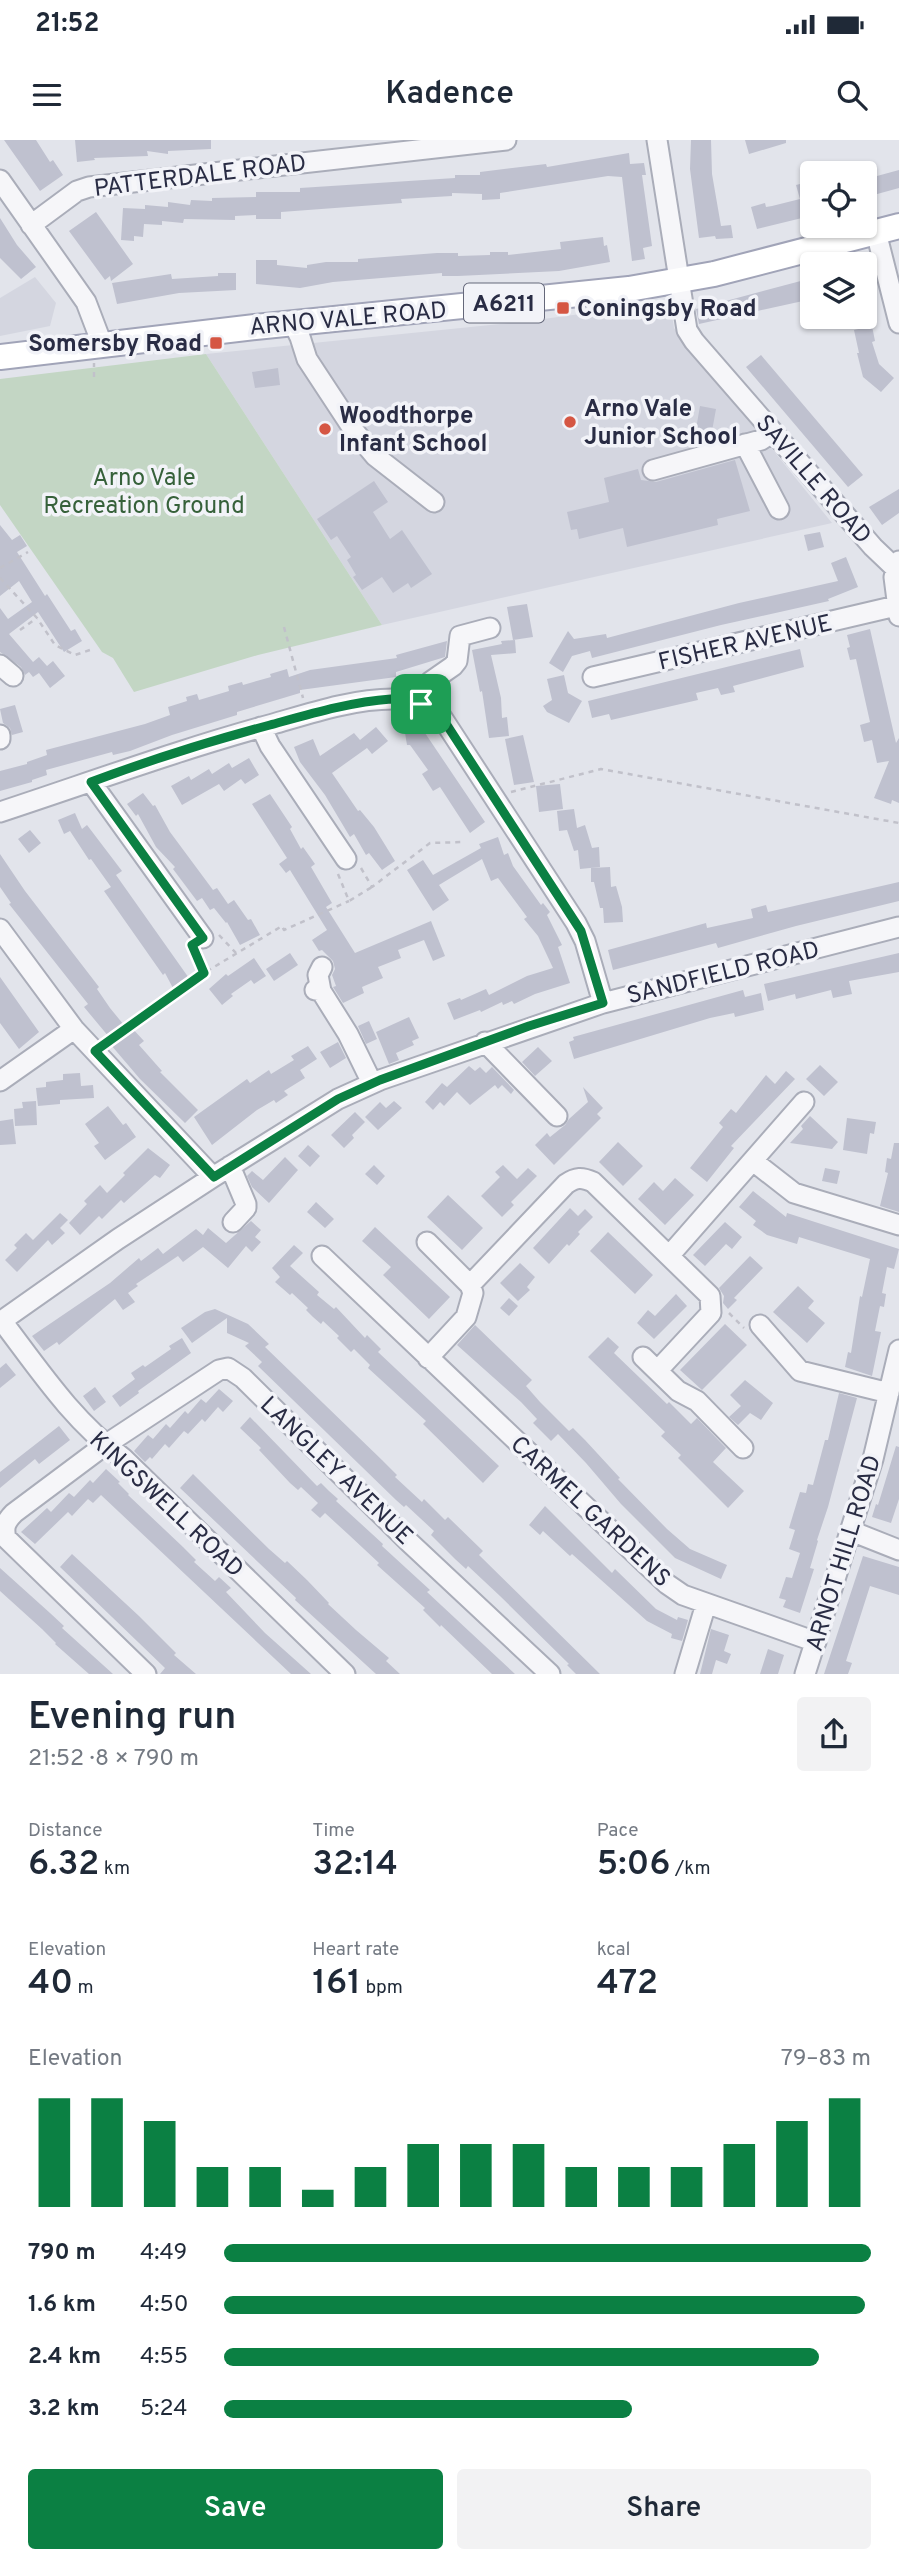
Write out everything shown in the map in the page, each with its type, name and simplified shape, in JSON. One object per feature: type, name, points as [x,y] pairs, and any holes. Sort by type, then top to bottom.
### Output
[{"type":"main road","name":"ARNO VALE ROAD","points":[[0,357],[98,351],[293,323],[520,301],[679,281],[888,229]]},
{"type":"street","name":"PATTERDALE ROAD","points":[[31,225],[77,191],[89,187],[506,140]]},
{"type":"street","points":[[657,140],[679,281]]},
{"type":"street","points":[[0,180],[86,302],[98,351]]},
{"type":"street","points":[[888,229],[899,323]]},
{"type":"street","name":"SAVILLE ROAD","points":[[679,281],[684,317],[694,341],[873,547],[897,564]]},
{"type":"street","points":[[293,323],[307,359],[355,432],[375,456],[434,502]]},
{"type":"street","points":[[653,470],[761,440],[773,432]]},
{"type":"street","points":[[745,444],[779,509]]},
{"type":"street","points":[[897,564],[894,588],[898,612]]},
{"type":"street","name":"FISHER AVENUE","points":[[593,677],[898,612]]},
{"type":"street","points":[[421,704],[430,682],[457,661],[460,636],[490,628]]},
{"type":"street","points":[[0,812],[192,746],[307,714],[373,700],[406,700],[421,704],[441,716],[581,931],[603,1003]]},
{"type":"street","points":[[261,727],[270,746],[344,860]]},
{"type":"street","points":[[91,782],[204,937]]},
{"type":"street","name":"SANDFIELD ROAD","points":[[1,1322],[118,1239],[222,1172],[338,1099],[372,1083],[603,1003],[899,927]]},
{"type":"street","points":[[0,929],[74,1029],[222,1172],[246,1204],[246,1208],[233,1222]]},
{"type":"street","points":[[322,967],[318,975],[318,991],[348,1034],[372,1083]]},
{"type":"street","points":[[0,1081],[74,1029]]},
{"type":"street","points":[[485,1042],[557,1115]]},
{"type":"street","points":[[669,1256],[804,1102]]},
{"type":"street","points":[[753,1161],[793,1193],[899,1225]]},
{"type":"street","points":[[470,1285],[574,1178],[593,1182],[710,1296],[711,1313],[706,1319],[651,1363],[678,1391],[697,1401],[743,1448]]},
{"type":"street","points":[[427,1242],[470,1285],[473,1293],[466,1317],[428,1357]]},
{"type":"street","name":"CARMEL GARDENS","points":[[322,1256],[667,1584],[683,1595],[706,1604],[816,1642]]},
{"type":"street","name":"KINGSWELL ROAD","points":[[1,1322],[76,1418],[123,1458],[345,1674]]},
{"type":"street","points":[[760,1325],[800,1371],[889,1393]]},
{"type":"street","name":"ARNOT HILL ROAD","points":[[805,1674],[851,1531],[899,1350]]},
{"type":"street","name":"LANGLEY AVENUE","points":[[146,1674],[6,1538],[4,1529],[7,1520],[14,1513],[105,1445],[219,1370],[228,1368],[236,1372],[409,1542],[550,1674]]},
{"type":"street","points":[[851,1531],[899,1550]]},
{"type":"street","points":[[685,1674],[706,1604]]},
{"type":"path","points":[[94,377],[98,351]]},
{"type":"path","points":[[0,568],[28,552]]},
{"type":"path","points":[[0,578],[37,618],[55,645],[75,654],[93,649]]},
{"type":"path","points":[[20,630],[37,618]]},
{"type":"path","points":[[284,627],[307,714]]},
{"type":"path","points":[[494,796],[601,769],[899,823]]},
{"type":"path","points":[[95,1051],[204,973],[282,926],[284,930],[349,901],[430,843],[464,842]]},
{"type":"path","points":[[344,860],[372,887]]},
{"type":"path","points":[[344,860],[349,901]]},
{"type":"path","points":[[204,973],[204,937],[236,953]]},
{"type":"shaded area","points":[[35,277],[56,303],[50,326],[0,336],[0,298]]},
{"type":"shaded area","name":"Arno Vale Junior School","points":[[670,302],[674,328],[832,523],[382,625],[206,354],[521,322]]},
{"type":"green space","name":"Arno Vale Recreation Ground","points":[[206,354],[382,625],[258,655],[134,692],[113,658],[102,652],[0,505],[0,379]]},
{"type":"building","points":[[4,140],[36,140],[50,162],[53,160],[63,175],[40,191]]},
{"type":"building","points":[[75,140],[211,140],[211,149],[168,151],[168,154],[147,151],[148,156],[94,158],[95,160],[77,162]]},
{"type":"building","points":[[691,140],[711,140],[712,174],[721,226],[731,225],[733,238],[699,238],[690,169]]},
{"type":"building","points":[[745,140],[786,140],[786,143],[749,154]]},
{"type":"building","points":[[629,153],[630,164],[644,163],[646,175],[642,175],[652,246],[643,248],[645,259],[632,261],[622,177],[608,176],[500,193],[500,199],[482,200],[482,194],[452,193],[452,196],[401,199],[402,203],[281,212],[281,219],[256,219],[256,215],[235,216],[235,220],[184,219],[183,223],[162,221],[162,225],[144,224],[143,237],[134,236],[134,241],[121,240],[123,208],[145,209],[145,205],[168,207],[168,202],[190,205],[191,200],[256,197],[256,192],[300,192],[300,188],[455,178],[455,175],[480,175],[480,172],[546,164],[547,167]]},
{"type":"building","points":[[899,170],[899,188],[877,194],[877,176]]},
{"type":"building","points":[[800,199],[800,218],[757,229],[751,207],[765,203],[766,207]]},
{"type":"building","points":[[96,212],[133,264],[111,281],[110,276],[105,280],[69,231]]},
{"type":"building","points":[[0,218],[17,245],[36,267],[21,279],[0,258]]},
{"type":"building","points":[[603,237],[610,262],[559,271],[458,276],[442,276],[442,273],[333,282],[300,288],[256,284],[256,260],[277,260],[277,265],[307,268],[307,265],[326,262],[358,262],[358,259],[437,253],[458,253],[458,256],[508,252],[508,255],[561,249],[560,242]]},
{"type":"building","points":[[218,273],[236,273],[236,290],[179,293],[117,304],[112,283],[171,274],[172,279],[218,276]]},
{"type":"building","points":[[800,281],[800,302],[699,324],[696,309]]},
{"type":"building","points":[[873,329],[875,341],[872,342],[879,364],[894,378],[881,392],[863,377],[854,330]]},
{"type":"building","points":[[761,355],[863,475],[848,487],[746,367]]},
{"type":"building","points":[[278,368],[280,385],[255,388],[252,372]]},
{"type":"building","points":[[700,406],[716,409],[712,431],[696,429]]},
{"type":"building","points":[[735,460],[750,511],[717,519],[718,525],[627,547],[623,528],[579,539],[577,529],[571,530],[567,512],[609,502],[604,478],[638,469],[641,480],[656,482]]},
{"type":"building","points":[[374,481],[388,502],[373,512],[390,539],[402,530],[432,574],[411,588],[408,583],[393,593],[382,577],[362,590],[353,577],[356,575],[347,560],[351,557],[337,536],[331,540],[317,519]]},
{"type":"building","points":[[899,489],[899,513],[882,525],[869,507]]},
{"type":"building","points":[[0,525],[12,540],[20,535],[27,546],[17,552],[45,596],[47,594],[71,631],[75,629],[82,641],[64,652],[38,612],[9,634],[33,662],[39,657],[47,666],[53,661],[65,676],[50,688],[39,673],[33,677],[29,672],[25,675],[21,667],[0,652],[0,608],[8,619],[32,602],[19,581],[0,596]]},
{"type":"building","points":[[820,532],[824,547],[808,551],[804,535]]},
{"type":"building","points":[[846,557],[858,587],[828,599],[829,601],[592,658],[590,651],[572,656],[563,672],[549,663],[568,631],[574,639],[606,634],[607,638],[739,603],[838,581],[831,563]]},
{"type":"building","points":[[527,604],[533,637],[513,640],[507,607]]},
{"type":"building","points":[[870,629],[896,743],[899,738],[899,803],[892,800],[891,804],[874,798],[889,761],[877,763],[872,740],[864,742],[860,725],[870,722],[856,659],[850,660],[847,648],[850,647],[847,635]]},
{"type":"building","points":[[515,640],[516,653],[491,655],[501,698],[502,718],[507,717],[509,736],[489,738],[472,650],[502,644],[501,641]]},
{"type":"building","points":[[447,641],[445,657],[396,672],[396,677],[300,690],[300,693],[237,712],[237,715],[130,751],[113,755],[112,752],[46,770],[47,775],[32,782],[0,791],[0,771],[47,755],[46,750],[170,715],[168,707],[187,701],[186,697],[197,694],[199,700],[229,691],[228,686],[271,677],[270,674],[287,669],[289,677],[310,670],[397,658],[396,655]]},
{"type":"building","points":[[800,649],[804,667],[733,686],[735,692],[721,695],[718,688],[696,693],[698,700],[611,720],[609,714],[592,718],[588,701]]},
{"type":"building","points":[[564,675],[568,693],[582,701],[569,723],[547,712],[543,706],[552,700],[547,679]]},
{"type":"building","points":[[15,705],[23,732],[12,735],[10,728],[3,723],[0,709]]},
{"type":"building","points":[[423,724],[425,733],[485,822],[470,833],[440,787],[433,791],[422,774],[428,770],[410,745],[407,745],[404,727]]},
{"type":"building","points":[[376,727],[388,741],[372,754],[367,748],[332,773],[358,811],[360,810],[374,827],[395,861],[382,870],[369,853],[366,855],[354,834],[350,837],[325,795],[300,762],[294,747],[313,739],[320,756],[354,733],[360,740]]},
{"type":"building","points":[[523,735],[534,782],[514,785],[505,739]]},
{"type":"building","points":[[249,758],[259,775],[245,784],[241,779],[224,791],[219,784],[182,805],[171,786],[189,776],[191,780],[209,769],[212,774],[229,763],[232,768]]},
{"type":"building","points":[[560,784],[563,809],[539,812],[536,786]]},
{"type":"building","points":[[143,793],[153,806],[155,805],[170,832],[213,890],[217,888],[228,904],[234,900],[248,920],[251,919],[260,935],[240,945],[227,922],[214,908],[210,910],[202,898],[197,901],[173,869],[175,867],[156,847],[138,814],[136,816],[127,804]]},
{"type":"building","points":[[270,794],[292,827],[290,829],[301,849],[303,847],[315,864],[311,867],[332,903],[326,907],[355,953],[431,921],[445,956],[433,961],[424,940],[398,950],[401,958],[378,967],[383,978],[362,987],[364,993],[343,1003],[333,987],[336,986],[332,975],[335,969],[333,961],[322,950],[319,951],[312,940],[327,930],[290,870],[286,873],[279,864],[287,858],[252,804]]},
{"type":"building","points":[[574,809],[577,828],[585,825],[592,848],[599,847],[600,867],[580,869],[578,850],[574,851],[567,830],[559,831],[557,811]]},
{"type":"building","points":[[75,813],[82,829],[87,825],[122,871],[116,875],[191,981],[174,990],[165,973],[163,975],[104,891],[111,887],[70,831],[64,834],[58,820]]},
{"type":"building","points":[[30,830],[41,843],[29,853],[18,839]]},
{"type":"building","points":[[498,837],[504,855],[508,853],[513,866],[541,905],[543,903],[550,912],[547,915],[562,945],[558,947],[570,983],[514,1004],[512,1001],[503,1005],[502,1002],[454,1020],[447,1003],[486,989],[489,995],[527,976],[553,968],[538,936],[524,919],[527,917],[498,878],[491,881],[482,859],[439,885],[449,900],[433,911],[407,870],[423,860],[433,875],[481,848],[479,844]]},
{"type":"building","points":[[0,854],[99,987],[97,989],[110,1008],[128,1030],[131,1027],[144,1041],[139,1045],[162,1071],[160,1072],[198,1110],[185,1123],[140,1079],[111,1045],[114,1043],[84,1007],[88,1004],[9,904],[11,903],[0,887]]},
{"type":"building","points":[[610,867],[611,887],[616,886],[623,922],[604,923],[603,908],[600,908],[594,882],[591,882],[591,868]]},
{"type":"building","points":[[899,882],[899,901],[718,948],[716,943],[613,970],[608,950],[706,923],[707,928],[753,918],[751,909],[766,905],[768,912]]},
{"type":"building","points":[[290,953],[298,965],[274,981],[266,969]]},
{"type":"building","points":[[899,953],[899,972],[849,981],[852,994],[833,998],[831,990],[796,999],[795,994],[768,1001],[764,984]]},
{"type":"building","points":[[254,958],[266,976],[254,984],[251,980],[231,994],[233,996],[222,1005],[209,989],[226,974],[228,976]]},
{"type":"building","points":[[0,977],[39,1032],[19,1049],[0,1023]]},
{"type":"building","points":[[743,990],[745,997],[761,993],[764,1010],[735,1017],[734,1013],[710,1018],[574,1059],[569,1042],[574,1040],[573,1037]]},
{"type":"building","points":[[409,1017],[419,1038],[412,1041],[414,1045],[396,1053],[399,1060],[389,1064],[376,1032]]},
{"type":"building","points":[[369,1021],[377,1039],[366,1044],[358,1026]]},
{"type":"building","points":[[338,1042],[346,1058],[330,1068],[320,1052]]},
{"type":"building","points":[[308,1046],[317,1059],[300,1070],[305,1078],[284,1091],[288,1095],[257,1110],[212,1145],[194,1117],[247,1079],[250,1083],[269,1070],[271,1074],[294,1060],[291,1056]]},
{"type":"building","points":[[538,1047],[552,1061],[535,1076],[522,1062]]},
{"type":"building","points":[[820,1065],[838,1082],[824,1096],[806,1079]]},
{"type":"building","points":[[469,1066],[475,1071],[480,1067],[486,1073],[492,1067],[514,1090],[511,1094],[502,1085],[498,1089],[495,1085],[470,1105],[457,1092],[444,1106],[440,1102],[433,1110],[425,1102],[442,1083],[447,1087]]},
{"type":"building","points":[[786,1071],[795,1079],[731,1146],[734,1148],[707,1182],[690,1168],[723,1127],[719,1123],[731,1109],[736,1113],[766,1075],[775,1084]]},
{"type":"building","points":[[80,1073],[81,1086],[93,1085],[94,1098],[60,1100],[60,1104],[38,1106],[36,1088],[46,1087],[46,1082],[63,1080],[63,1074]]},
{"type":"building","points":[[583,1087],[603,1108],[597,1114],[601,1118],[554,1165],[535,1145],[547,1133],[550,1137],[565,1125],[588,1102]]},
{"type":"building","points":[[36,1101],[37,1125],[15,1126],[14,1109],[23,1108],[22,1102]]},
{"type":"building","points":[[394,1101],[402,1108],[378,1130],[365,1117],[380,1102],[386,1108]]},
{"type":"building","points":[[108,1106],[136,1137],[105,1160],[94,1146],[99,1143],[85,1124]]},
{"type":"building","points":[[355,1112],[365,1122],[344,1148],[331,1135]]},
{"type":"building","points":[[810,1116],[838,1142],[832,1149],[790,1143],[803,1129],[801,1126]]},
{"type":"building","points":[[847,1118],[876,1122],[874,1134],[870,1133],[867,1154],[843,1150]]},
{"type":"building","points":[[13,1119],[16,1144],[0,1145],[0,1121]]},
{"type":"building","points":[[618,1142],[643,1166],[623,1186],[599,1162]]},
{"type":"building","points":[[894,1143],[899,1143],[899,1212],[880,1206],[888,1173],[885,1172],[887,1158],[891,1159]]},
{"type":"building","points":[[308,1145],[320,1156],[310,1167],[298,1156]]},
{"type":"building","points":[[148,1148],[170,1165],[160,1178],[155,1175],[124,1203],[121,1200],[102,1219],[99,1216],[80,1235],[69,1223],[87,1204],[84,1201],[100,1185],[107,1193]]},
{"type":"building","points":[[285,1157],[298,1170],[269,1203],[252,1187],[247,1176],[252,1171],[263,1180]]},
{"type":"building","points":[[374,1165],[385,1176],[377,1185],[365,1174]]},
{"type":"building","points":[[503,1165],[517,1179],[528,1168],[537,1176],[511,1202],[514,1205],[502,1217],[481,1196],[500,1177],[495,1172]]},
{"type":"building","points":[[825,1168],[840,1171],[837,1184],[822,1181]]},
{"type":"building","points":[[675,1178],[694,1195],[665,1225],[638,1199],[654,1182],[663,1191]]},
{"type":"building","points":[[753,1191],[786,1217],[787,1213],[899,1249],[894,1269],[887,1267],[882,1293],[886,1294],[884,1307],[880,1306],[875,1331],[881,1332],[872,1376],[845,1367],[848,1352],[851,1353],[860,1296],[862,1297],[870,1259],[799,1237],[797,1244],[767,1235],[753,1225],[756,1221],[739,1207]]},
{"type":"building","points":[[448,1195],[483,1228],[462,1250],[427,1217]]},
{"type":"building","points":[[316,1202],[334,1219],[325,1228],[307,1212]]},
{"type":"building","points":[[570,1208],[578,1216],[585,1209],[593,1217],[569,1246],[567,1244],[549,1264],[533,1248]]},
{"type":"building","points":[[60,1213],[68,1220],[60,1228],[65,1233],[52,1245],[48,1240],[17,1272],[5,1260],[17,1248],[14,1245],[26,1233],[33,1240]]},
{"type":"building","points":[[251,1221],[261,1230],[255,1237],[261,1242],[252,1252],[246,1246],[228,1268],[203,1247],[183,1262],[178,1256],[136,1284],[138,1286],[128,1293],[135,1302],[123,1310],[115,1299],[59,1345],[57,1342],[44,1351],[32,1336],[110,1283],[139,1258],[141,1261],[158,1248],[163,1254],[196,1229],[203,1235],[208,1228],[226,1243]]},
{"type":"building","points":[[725,1222],[742,1237],[732,1249],[726,1244],[705,1266],[693,1255]]},
{"type":"building","points":[[375,1227],[450,1297],[429,1319],[383,1275],[391,1267],[362,1241]]},
{"type":"building","points":[[608,1232],[653,1275],[635,1294],[590,1251]]},
{"type":"building","points":[[294,1245],[303,1253],[290,1266],[319,1292],[317,1295],[334,1309],[336,1307],[365,1338],[367,1335],[381,1349],[378,1352],[499,1466],[483,1483],[423,1424],[426,1421],[368,1368],[370,1365],[354,1349],[351,1352],[323,1321],[321,1324],[292,1293],[290,1295],[275,1282],[280,1277],[272,1268]]},
{"type":"building","points":[[750,1256],[763,1268],[734,1298],[737,1300],[728,1309],[723,1303],[724,1296],[719,1288]]},
{"type":"building","points":[[520,1263],[535,1277],[527,1287],[530,1290],[518,1301],[500,1283]]},
{"type":"building","points":[[798,1286],[814,1301],[808,1308],[825,1323],[807,1343],[773,1312]]},
{"type":"building","points":[[676,1294],[687,1306],[654,1339],[637,1323],[648,1310],[655,1316]]},
{"type":"building","points":[[509,1298],[518,1306],[509,1316],[500,1308]]},
{"type":"building","points":[[215,1309],[248,1324],[269,1344],[265,1347],[397,1475],[395,1477],[422,1502],[424,1499],[445,1520],[448,1517],[483,1551],[479,1555],[600,1674],[576,1674],[500,1596],[468,1566],[466,1569],[455,1559],[431,1535],[434,1531],[406,1505],[404,1507],[396,1500],[258,1366],[262,1362],[245,1346],[249,1343],[227,1333],[227,1318],[192,1343],[181,1328],[205,1312]]},
{"type":"building","points":[[725,1324],[747,1345],[702,1390],[680,1370]]},
{"type":"building","points":[[475,1325],[532,1380],[526,1386],[540,1402],[569,1431],[573,1428],[667,1529],[690,1549],[727,1565],[721,1579],[675,1558],[621,1504],[558,1434],[551,1441],[533,1423],[537,1419],[521,1402],[457,1345]]},
{"type":"building","points":[[608,1337],[619,1347],[614,1353],[667,1404],[669,1402],[691,1424],[697,1418],[726,1448],[713,1462],[744,1491],[728,1508],[678,1458],[681,1455],[661,1436],[665,1432],[588,1357]]},
{"type":"building","points":[[182,1338],[191,1353],[120,1407],[112,1396],[135,1379],[131,1373],[143,1365],[145,1367]]},
{"type":"building","points":[[6,1363],[16,1375],[0,1388],[0,1368]]},
{"type":"building","points":[[745,1380],[773,1403],[761,1420],[750,1413],[738,1425],[729,1417],[741,1406],[730,1395]]},
{"type":"building","points":[[95,1387],[106,1402],[94,1411],[83,1396]]},
{"type":"building","points":[[219,1389],[233,1401],[223,1412],[218,1407],[205,1422],[202,1419],[188,1434],[184,1431],[169,1448],[165,1444],[152,1459],[150,1457],[145,1462],[134,1451],[148,1435],[153,1439],[166,1424],[170,1428],[185,1411],[188,1414],[201,1399],[206,1403]]},
{"type":"building","points":[[839,1393],[857,1398],[817,1540],[810,1568],[814,1569],[800,1613],[783,1607],[786,1600],[779,1598],[786,1577],[792,1578],[800,1553],[789,1549],[795,1530],[789,1528],[800,1492],[806,1493],[808,1484],[813,1485],[825,1440],[828,1440]]},
{"type":"building","points":[[250,1417],[317,1486],[321,1483],[338,1499],[336,1501],[430,1590],[427,1592],[515,1674],[492,1674],[441,1625],[440,1627],[423,1610],[425,1608],[325,1513],[320,1518],[311,1510],[318,1503],[301,1487],[298,1490],[290,1483],[240,1428]]},
{"type":"building","points":[[59,1426],[70,1440],[39,1464],[35,1459],[0,1488],[0,1472]]},
{"type":"building","points":[[896,1446],[899,1447],[899,1499],[891,1523],[872,1517]]},
{"type":"building","points":[[106,1469],[120,1482],[118,1483],[128,1495],[196,1560],[194,1562],[215,1581],[219,1577],[231,1588],[226,1592],[265,1633],[311,1674],[291,1674],[101,1495],[93,1503],[88,1499],[72,1516],[68,1512],[35,1544],[21,1532],[47,1508],[51,1512],[69,1493],[74,1497],[90,1480],[93,1483]]},
{"type":"building","points":[[193,1474],[269,1549],[285,1563],[287,1561],[328,1604],[389,1658],[386,1661],[400,1674],[376,1674],[295,1600],[296,1598],[180,1488]]},
{"type":"building","points":[[545,1506],[612,1573],[615,1569],[656,1609],[677,1620],[678,1617],[688,1620],[682,1641],[671,1638],[672,1634],[647,1621],[572,1554],[570,1556],[543,1531],[540,1535],[529,1525]]},
{"type":"building","points":[[72,1554],[196,1674],[160,1674],[165,1668],[60,1567]]},
{"type":"building","points":[[863,1556],[899,1567],[899,1595],[870,1586],[846,1661],[852,1663],[848,1674],[824,1674]]},
{"type":"building","points":[[0,1568],[113,1674],[89,1674],[55,1644],[0,1591]]},
{"type":"building","points":[[711,1629],[729,1635],[724,1651],[731,1654],[727,1664],[716,1660],[712,1674],[700,1674]]},
{"type":"building","points":[[768,1649],[784,1655],[778,1674],[760,1674]]},
{"type":"place","name":"Coningsby Road","points":[[563,308]]},
{"type":"place","name":"Somersby Road","points":[[216,343]]},
{"type":"place","name":"Arno Vale Junior School","points":[[570,422]]},
{"type":"place","name":"Woodthorpe Infant School","points":[[325,429]]},
{"type":"route","points":[[373,700],[406,700],[421,704],[441,716],[581,931],[603,1003],[529,1026],[380,1080],[338,1099],[214,1177],[95,1051],[204,973],[192,945],[203,938],[91,782],[192,746],[307,714],[373,700]]}]
